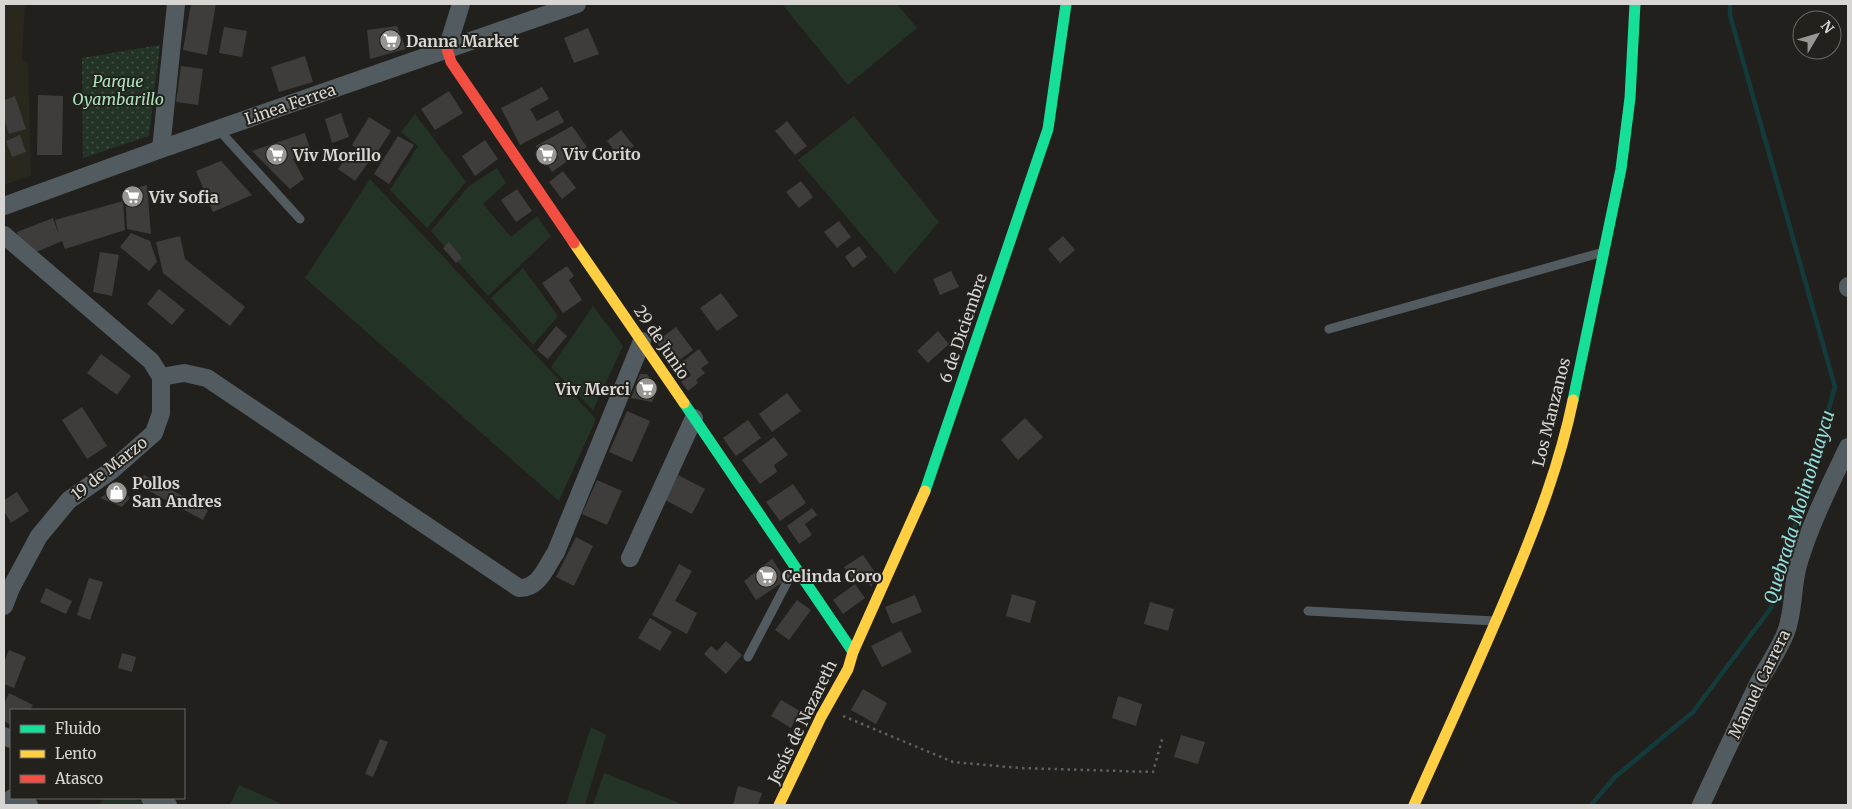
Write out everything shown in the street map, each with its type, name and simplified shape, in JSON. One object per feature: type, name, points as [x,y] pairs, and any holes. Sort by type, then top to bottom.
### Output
[{"type":"street","points":[[161,148],[176,4]]},
{"type":"street","points":[[447,49],[461,4]]},
{"type":"street","name":"Linea Ferrea","points":[[4,206],[161,148],[577,4]]},
{"type":"street","name":"6 de Diciembre","points":[[853,652],[923,497],[1048,129],[1066,4]]},
{"type":"street","name":"Los Manzanos","points":[[1414,805],[1496,622],[1563,444],[1602,253],[1617,194],[1632,81],[1635,4]]},
{"type":"street","name":"29 de Junio","points":[[447,49],[451,62],[853,652]]},
{"type":"street","points":[[4,235],[151,361],[161,377],[184,373],[207,378],[519,588],[527,589],[536,583],[556,552],[642,341]]},
{"type":"street","name":"19 de Marzo","points":[[4,606],[10,588],[39,536],[69,500],[112,470],[154,433],[162,413],[161,377]]},
{"type":"street","points":[[630,558],[694,418]]},
{"type":"street","name":"Manuel Carrera","points":[[1700,805],[1787,630],[1792,611],[1793,587],[1804,547],[1848,447]]},
{"type":"street","name":"Jesús de Nazareth","points":[[779,805],[826,709],[848,669],[853,652]]},
{"type":"street","points":[[14,799],[29,805]]},
{"type":"street","points":[[153,799],[168,805]]},
{"type":"lane","points":[[218,129],[300,219]]},
{"type":"lane","points":[[1329,329],[1602,253]]},
{"type":"lane","points":[[748,658],[796,567]]},
{"type":"lane","points":[[1308,611],[1496,622]]},
{"type":"path","points":[[826,709],[953,762],[1020,768],[1152,772],[1163,736]]},
{"type":"shaded area","points":[[4,4],[25,4],[22,60],[28,63],[31,175],[4,185]]},
{"type":"green space","points":[[782,4],[897,4],[917,28],[848,85]]},
{"type":"green space","name":"Parque Oyambarillo","points":[[160,45],[149,136],[83,158],[82,58]]},
{"type":"green space","points":[[415,114],[466,182],[427,228],[390,190],[418,146],[401,132]]},
{"type":"green space","points":[[854,116],[939,222],[895,274],[798,160]]},
{"type":"green space","points":[[497,168],[506,183],[483,204],[511,237],[537,216],[551,236],[488,296],[431,231],[469,186]]},
{"type":"green space","points":[[370,179],[596,419],[559,501],[305,278]]},
{"type":"green space","points":[[523,268],[558,316],[533,345],[491,298]]},
{"type":"green space","points":[[593,306],[623,346],[593,410],[551,367]]},
{"type":"green space","points":[[591,727],[606,735],[585,805],[566,805]]},
{"type":"green space","points":[[604,773],[684,805],[593,805]]},
{"type":"green space","points":[[239,785],[280,803],[279,805],[230,805]]},
{"type":"green space","points":[[103,799],[135,799],[150,805],[100,805]]},
{"type":"building","points":[[191,4],[216,4],[207,55],[183,50]]},
{"type":"building","points":[[397,26],[406,49],[370,59],[367,30]]},
{"type":"building","points":[[224,27],[247,31],[242,57],[219,53]]},
{"type":"building","points":[[588,28],[599,54],[574,63],[564,38]]},
{"type":"building","points":[[305,56],[313,82],[279,92],[271,67]]},
{"type":"building","points":[[181,66],[203,69],[198,105],[176,102]]},
{"type":"building","points":[[542,87],[549,99],[530,109],[537,121],[558,110],[564,122],[520,145],[501,108]]},
{"type":"building","points":[[449,91],[463,113],[435,130],[421,109]]},
{"type":"building","points":[[38,95],[63,96],[62,155],[37,155]]},
{"type":"building","points":[[15,96],[26,129],[9,134],[4,119],[4,100]]},
{"type":"building","points":[[341,113],[349,137],[332,143],[325,119]]},
{"type":"building","points":[[369,117],[391,131],[373,159],[352,145]]},
{"type":"building","points":[[787,121],[807,146],[795,155],[775,131]]},
{"type":"building","points":[[572,126],[587,147],[552,172],[536,146]]},
{"type":"building","points":[[621,130],[634,146],[619,157],[607,141]]},
{"type":"building","points":[[305,133],[311,152],[293,159],[304,179],[290,189],[252,151]]},
{"type":"building","points":[[20,135],[26,152],[12,157],[6,141]]},
{"type":"building","points":[[398,136],[414,145],[389,184],[374,174]]},
{"type":"building","points":[[485,140],[498,159],[475,176],[462,156]]},
{"type":"building","points":[[351,151],[368,163],[355,181],[338,169]]},
{"type":"building","points":[[221,161],[252,195],[213,212],[196,171]]},
{"type":"building","points":[[563,171],[576,188],[562,199],[549,182]]},
{"type":"building","points":[[801,181],[813,197],[799,208],[786,192]]},
{"type":"building","points":[[147,185],[151,234],[127,229],[125,191]]},
{"type":"building","points":[[517,189],[532,211],[516,222],[501,200]]},
{"type":"building","points":[[123,201],[125,230],[65,249],[62,241],[34,253],[21,245],[17,232],[53,218],[59,235],[55,220]]},
{"type":"building","points":[[839,221],[851,237],[837,248],[824,232]]},
{"type":"building","points":[[131,233],[150,241],[157,262],[149,271],[120,247]]},
{"type":"building","points":[[180,236],[185,259],[245,307],[230,326],[163,273],[156,242]]},
{"type":"building","points":[[1063,236],[1075,250],[1060,263],[1048,249]]},
{"type":"building","points":[[449,242],[462,258],[456,263],[443,248]]},
{"type":"building","points":[[859,246],[867,257],[853,268],[845,257]]},
{"type":"building","points":[[100,252],[119,255],[112,296],[93,292]]},
{"type":"building","points":[[567,266],[574,276],[569,280],[582,300],[563,313],[542,283]]},
{"type":"building","points":[[951,271],[959,287],[940,295],[933,279]]},
{"type":"building","points":[[159,289],[185,310],[172,325],[147,304]]},
{"type":"building","points":[[721,293],[738,316],[717,331],[700,308]]},
{"type":"building","points":[[556,326],[567,336],[548,359],[537,350]]},
{"type":"building","points":[[676,327],[693,350],[673,365],[656,342]]},
{"type":"building","points":[[938,331],[949,344],[928,363],[917,351]]},
{"type":"building","points":[[699,349],[709,363],[701,368],[705,373],[696,380],[698,383],[688,391],[681,382],[691,375],[682,362]]},
{"type":"building","points":[[101,354],[131,376],[117,395],[87,373]]},
{"type":"building","points":[[640,374],[647,374],[658,390],[652,402],[631,398]]},
{"type":"building","points":[[787,393],[801,411],[772,432],[759,414]]},
{"type":"building","points":[[82,407],[107,446],[87,459],[62,420]]},
{"type":"building","points":[[627,411],[650,421],[632,462],[609,452]]},
{"type":"building","points":[[1025,418],[1043,437],[1018,460],[1001,440]]},
{"type":"building","points":[[748,420],[761,438],[736,456],[723,438]]},
{"type":"building","points":[[774,437],[788,455],[774,465],[777,472],[760,484],[742,460]]},
{"type":"building","points":[[144,475],[208,510],[203,520],[138,485]]},
{"type":"building","points":[[678,475],[705,489],[692,514],[665,500]]},
{"type":"building","points":[[597,480],[622,491],[607,525],[582,514]]},
{"type":"building","points":[[793,484],[806,503],[780,521],[766,502]]},
{"type":"building","name":"Pollos San Andres","points":[[118,486],[130,498],[122,507],[100,498]]},
{"type":"building","points":[[17,492],[29,511],[11,523],[4,511],[4,500]]},
{"type":"building","points":[[812,508],[817,515],[805,524],[812,535],[799,544],[787,526]]},
{"type":"building","points":[[576,537],[593,546],[574,586],[556,577]]},
{"type":"building","points":[[863,555],[877,575],[871,587],[863,574],[853,581],[844,567]]},
{"type":"building","points":[[772,559],[786,580],[756,600],[744,581]]},
{"type":"building","points":[[679,564],[692,571],[675,601],[697,613],[687,634],[652,615]]},
{"type":"building","points":[[89,578],[103,582],[90,620],[77,615]]},
{"type":"building","points":[[855,584],[865,598],[843,614],[833,600]]},
{"type":"building","points":[[46,588],[72,601],[66,614],[40,602]]},
{"type":"building","points":[[1012,594],[1036,601],[1030,623],[1006,616]]},
{"type":"building","points":[[915,595],[922,612],[892,624],[885,607]]},
{"type":"building","points":[[797,600],[811,610],[789,640],[775,630]]},
{"type":"building","points":[[1150,602],[1174,609],[1168,631],[1144,624]]},
{"type":"building","points":[[650,618],[672,632],[660,651],[638,638]]},
{"type":"building","points":[[901,631],[912,652],[882,667],[871,646]]},
{"type":"building","points":[[726,641],[742,655],[726,674],[704,654],[711,646],[717,651]]},
{"type":"building","points":[[9,650],[26,657],[14,688],[4,684],[4,662]]},
{"type":"building","points":[[122,653],[136,657],[132,672],[118,668]]},
{"type":"building","points":[[863,689],[887,703],[876,724],[851,710]]},
{"type":"building","points":[[9,693],[33,705],[31,709],[10,709],[10,724],[4,721],[4,704]]},
{"type":"building","points":[[1118,696],[1142,704],[1136,726],[1112,718]]},
{"type":"building","points":[[781,700],[800,711],[791,728],[771,716]]},
{"type":"building","points":[[1181,735],[1205,742],[1198,764],[1174,757]]},
{"type":"building","points":[[380,739],[388,742],[373,777],[365,774]]},
{"type":"building","points":[[738,786],[762,793],[758,805],[733,805]]},
{"type":"waterway","name":"Quebrada Molinohuaycu","points":[[1591,805],[1615,777],[1693,712],[1771,608],[1835,387],[1730,15],[1730,4]]},
{"type":"traffic: fast","points":[[925,491],[1048,129],[1066,4]]},
{"type":"traffic: fast","points":[[1573,400],[1621,169],[1630,98],[1635,4]]},
{"type":"traffic: fast","points":[[684,403],[853,652]]},
{"type":"traffic: slow","points":[[574,243],[684,403]]},
{"type":"traffic: slow","points":[[1414,805],[1488,639],[1530,538],[1555,470],[1573,400]]},
{"type":"traffic: slow","points":[[779,805],[821,717],[848,669],[853,652],[925,491]]},
{"type":"traffic: jam","points":[[447,49],[451,62],[574,243]]},
{"type":"place","name":"Danna Market","points":[[390,41]]},
{"type":"place","name":"Viv Corito","points":[[547,154]]},
{"type":"place","name":"Viv Morillo","points":[[277,155]]},
{"type":"place","name":"Viv Sofia","points":[[133,197]]},
{"type":"place","name":"Viv Merci","points":[[646,389]]},
{"type":"place","name":"Pollos San Andres","points":[[116,492]]},
{"type":"place","name":"Celinda Coro","points":[[766,576]]}]
